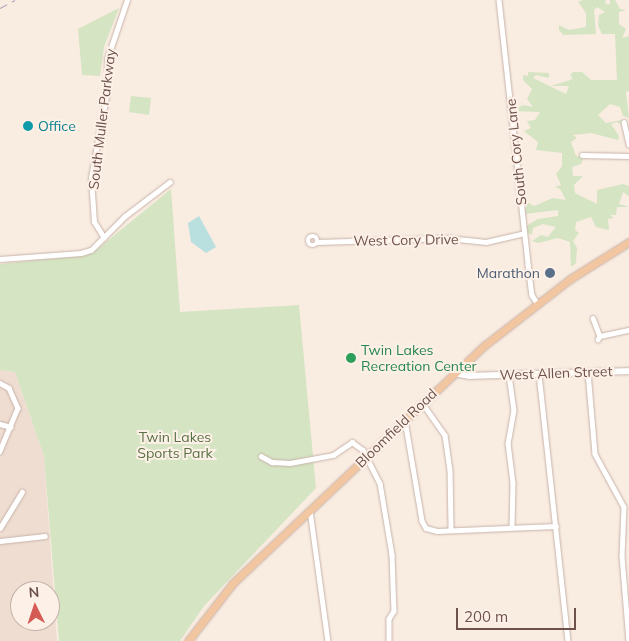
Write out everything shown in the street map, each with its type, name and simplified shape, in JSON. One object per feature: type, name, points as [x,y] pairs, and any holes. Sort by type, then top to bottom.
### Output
[{"type":"main road","name":"Bloomfield Road","points":[[188,641],[220,596],[454,373],[537,303],[629,242]]},
{"type":"street","name":"South Muller Parkway","points":[[104,238],[94,222],[91,182],[107,91],[107,59],[128,0]]},
{"type":"street","name":"South Cory Lane","points":[[500,0],[524,233],[532,295],[537,303]]},
{"type":"street","points":[[624,122],[629,144]]},
{"type":"street","points":[[582,155],[629,156]]},
{"type":"street","points":[[0,259],[81,253],[104,238],[125,216],[170,182]]},
{"type":"street","name":"West Cory Drive","points":[[317,242],[450,238],[480,242],[524,233]]},
{"type":"street","points":[[594,318],[599,338],[629,330]]},
{"type":"street","name":"West Allen Street","points":[[454,373],[461,376],[629,371]]},
{"type":"street","points":[[588,372],[595,454],[624,507],[622,556],[629,641]]},
{"type":"street","points":[[539,374],[568,641]]},
{"type":"street","points":[[509,375],[514,410],[508,443],[513,483],[512,527]]},
{"type":"street","points":[[0,383],[10,388],[18,406],[0,451]]},
{"type":"street","points":[[422,402],[442,428],[446,439],[450,469],[451,529]]},
{"type":"street","points":[[405,419],[422,521],[426,528],[556,526]]},
{"type":"street","points":[[0,424],[11,427]]},
{"type":"street","points":[[261,456],[272,462],[290,463],[333,455],[353,442],[367,457],[380,483],[392,556],[394,611],[389,619],[389,641]]},
{"type":"street","points":[[0,528],[22,492]]},
{"type":"street","points":[[310,510],[328,641]]},
{"type":"street","points":[[0,541],[45,536]]},
{"type":"shaded area","points":[[0,370],[15,372],[44,456],[53,581],[10,581],[10,631],[56,631],[57,641],[0,641]]},
{"type":"green space","points":[[583,0],[606,0],[605,4],[610,4],[610,0],[615,0],[620,9],[626,10],[619,12],[619,24],[626,29],[622,38],[629,36],[629,91],[626,92],[629,118],[623,116],[620,107],[610,104],[598,115],[606,123],[623,120],[621,124],[617,122],[611,124],[619,136],[618,140],[591,133],[573,135],[577,138],[571,142],[576,156],[584,157],[581,164],[572,167],[573,176],[583,176],[574,185],[575,193],[597,204],[597,190],[623,184],[629,186],[629,196],[623,192],[619,204],[629,207],[617,207],[616,215],[610,215],[614,218],[608,219],[609,230],[596,227],[591,217],[576,222],[575,230],[579,233],[573,241],[577,248],[576,263],[571,267],[570,242],[558,238],[538,243],[532,241],[541,235],[548,237],[556,227],[543,224],[533,228],[532,235],[526,232],[526,226],[538,219],[558,216],[558,210],[525,214],[527,202],[534,206],[553,198],[566,200],[560,189],[555,187],[561,185],[556,174],[562,166],[562,153],[536,150],[538,142],[524,131],[531,128],[527,121],[535,120],[540,112],[513,111],[523,105],[533,107],[527,99],[532,89],[523,80],[523,75],[528,76],[528,72],[549,73],[549,78],[536,75],[533,78],[566,94],[569,86],[551,86],[573,79],[570,75],[573,72],[582,72],[591,80],[617,80],[615,34],[602,34],[598,25],[599,15],[605,12],[597,7],[594,10],[596,34],[563,35],[559,30],[559,25],[569,30],[586,27],[586,13],[578,2]]},
{"type":"green space","points":[[119,8],[104,47],[100,76],[82,75],[78,29]]},
{"type":"green space","points":[[131,96],[151,98],[149,115],[129,112]]},
{"type":"green space","name":"Twin Lakes Sports Park","points":[[171,189],[180,312],[299,305],[316,488],[204,606],[180,641],[59,641],[60,581],[54,581],[44,456],[15,372],[0,370],[0,264],[86,255],[95,251]]},
{"type":"water","points":[[199,216],[216,247],[206,253],[191,242],[188,223]]},
{"type":"railway","points":[[0,8],[15,0]]},
{"type":"place","name":"Office","points":[[28,126]]},
{"type":"place","name":"Marathon","points":[[550,273]]},
{"type":"place","name":"Twin Lakes Recreation Center","points":[[351,358]]}]
